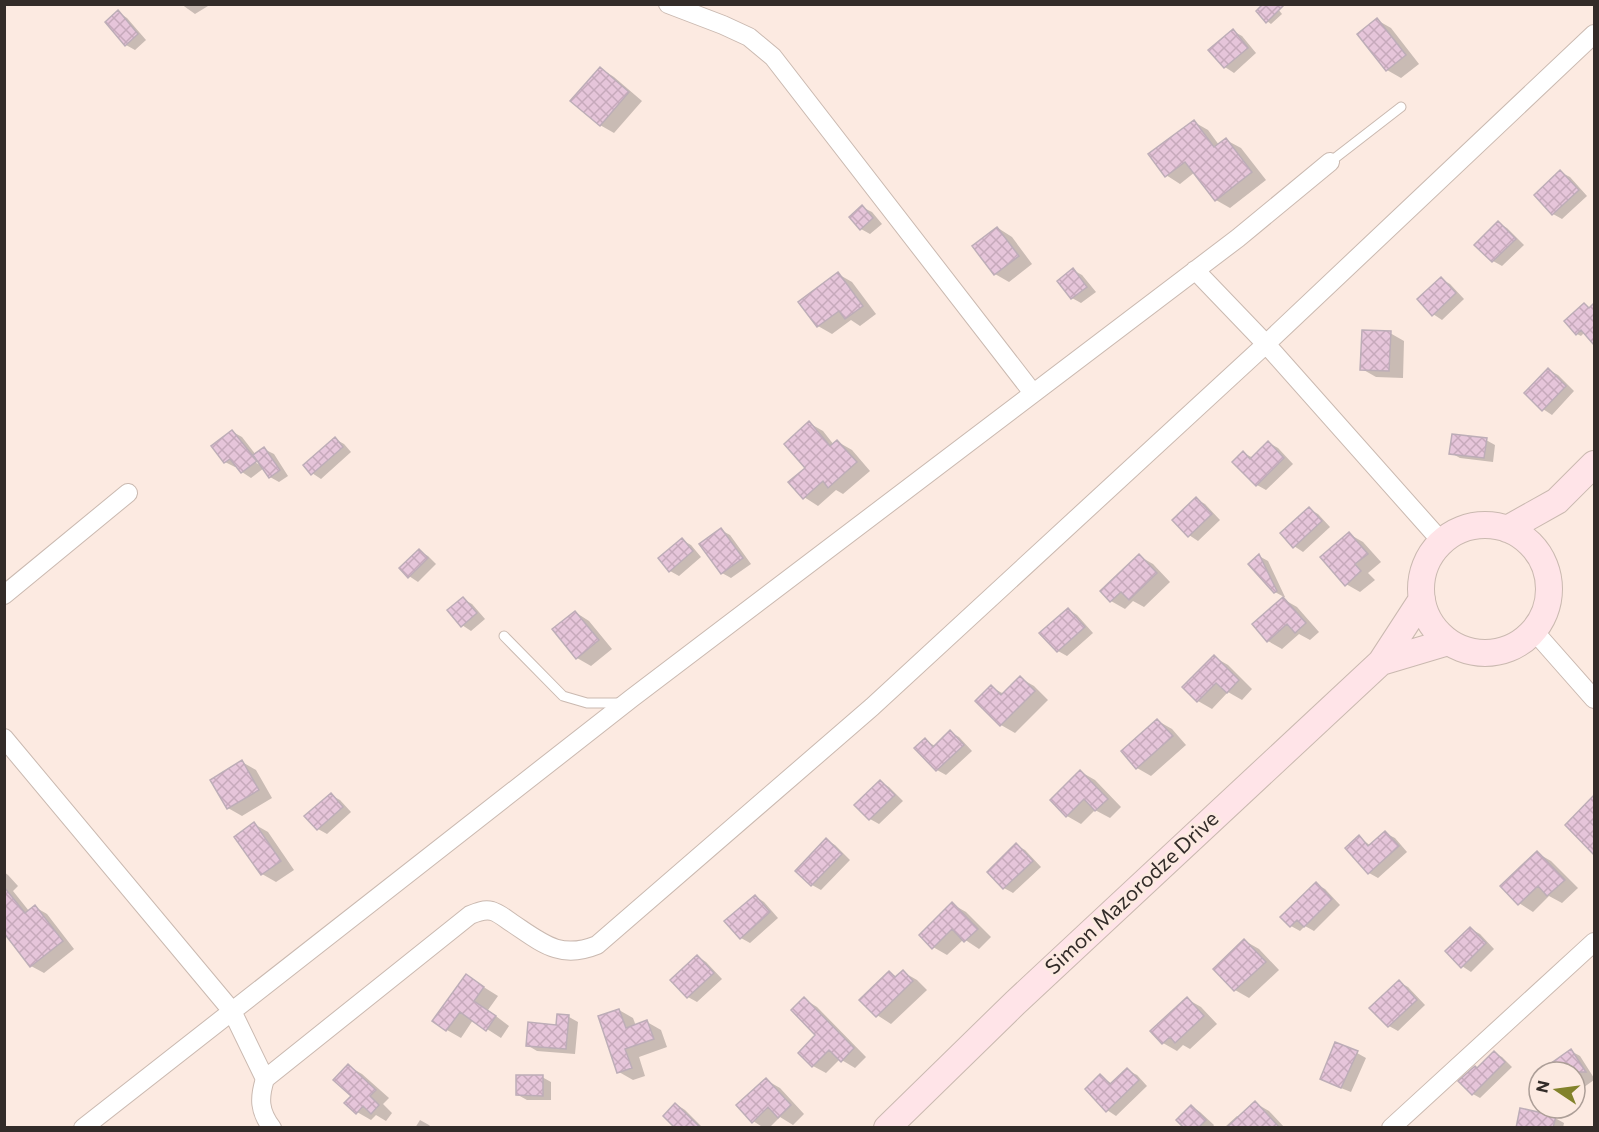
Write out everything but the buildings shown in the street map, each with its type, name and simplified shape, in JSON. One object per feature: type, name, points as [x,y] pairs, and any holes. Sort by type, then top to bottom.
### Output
[{"type":"street","points":[[668,4],[749,37],[773,57],[1034,393]]},
{"type":"street","points":[[272,1128],[266,1120],[261,1104],[261,1093],[266,1079],[470,915],[483,910],[494,911],[546,946],[563,951],[583,951],[597,945],[872,707],[1266,344],[1594,34]]},
{"type":"street","points":[[83,1128],[632,698],[1238,238],[1330,162]]},
{"type":"street","points":[[1195,270],[1266,344],[1442,542]]},
{"type":"street","points":[[1507,529],[1557,501],[1594,464]]},
{"type":"street","points":[[4,595],[128,494]]},
{"type":"street","points":[[1536,550],[1557,501]]},
{"type":"street","name":"Simon Mazorodze Drive","points":[[1484,525],[1507,529],[1523,538],[1536,550],[1549,582],[1548,600],[1543,616],[1534,631],[1515,646],[1493,653],[1470,652],[1448,642],[1426,615],[1421,583],[1432,554],[1442,542],[1462,530],[1484,525]]},
{"type":"street","name":"Simon Mazorodze Drive","points":[[887,1128],[1040,979],[1381,662],[1422,599]]},
{"type":"street","points":[[1534,631],[1594,699]]},
{"type":"street","name":"Simon Mazorodze Drive","points":[[1381,662],[1448,642]]},
{"type":"street","points":[[4,738],[232,1011],[266,1079]]},
{"type":"street","points":[[1391,1128],[1594,942]]},
{"type":"lane","points":[[1330,162],[1401,107]]},
{"type":"lane","points":[[504,636],[563,696],[587,703],[617,704],[632,698]]}]
